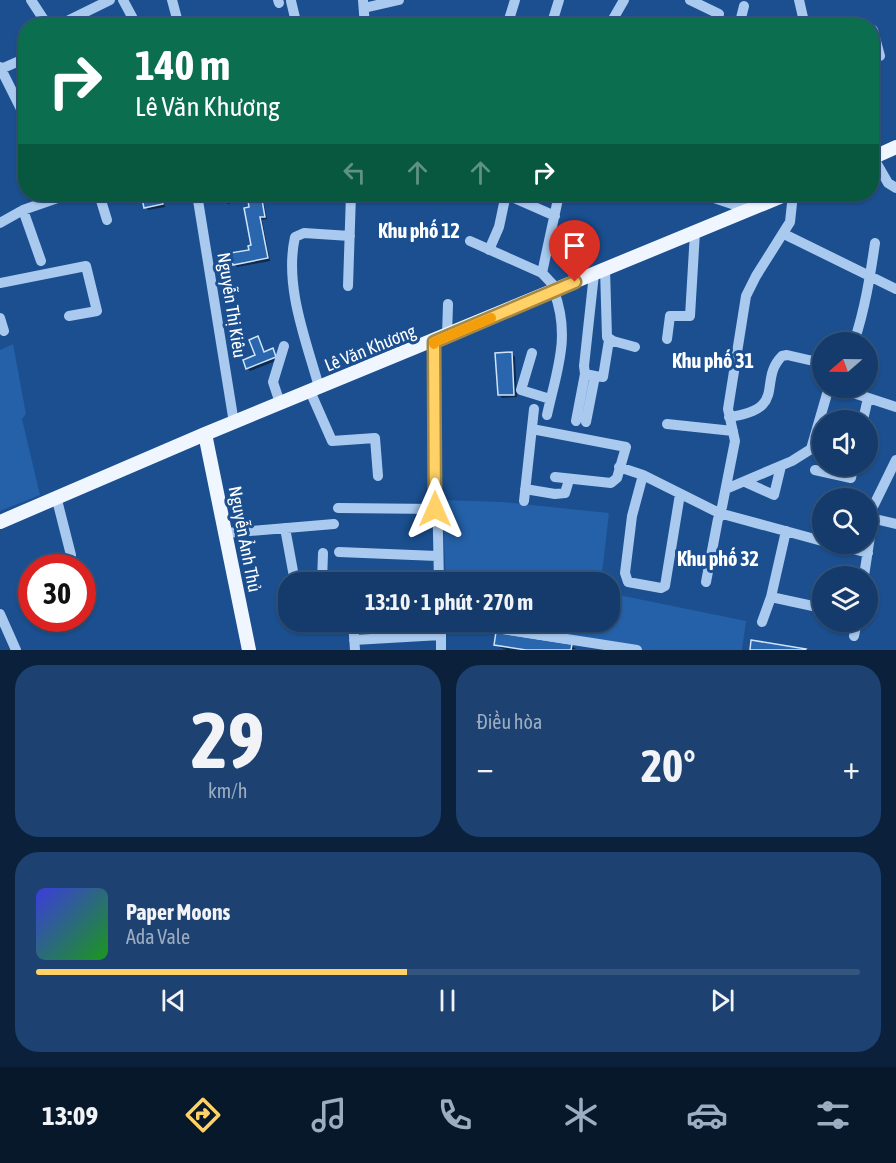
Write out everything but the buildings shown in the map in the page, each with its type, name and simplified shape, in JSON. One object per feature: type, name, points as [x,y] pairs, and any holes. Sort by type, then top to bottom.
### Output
[{"type":"main road","points":[[879,154],[896,147]]},
{"type":"main road","name":"Lê Văn Khương","points":[[0,522],[57,500],[205,434],[441,339],[768,201]]},
{"type":"main road","name":"Nguyễn Ảnh Thủ","points":[[205,434],[249,650]]},
{"type":"street","points":[[31,0],[43,18]]},
{"type":"street","points":[[73,18],[110,0]]},
{"type":"street","points":[[123,0],[133,18]]},
{"type":"street","points":[[172,0],[177,18]]},
{"type":"street","points":[[363,4],[399,0]]},
{"type":"street","points":[[510,18],[515,0]]},
{"type":"street","points":[[553,18],[559,0]]},
{"type":"street","points":[[614,18],[624,0]]},
{"type":"street","points":[[690,0],[718,14]]},
{"type":"street","points":[[799,0],[803,18]]},
{"type":"street","points":[[291,1],[295,18]]},
{"type":"street","points":[[741,18],[744,6]]},
{"type":"street","points":[[18,61],[1,68],[18,103]]},
{"type":"street","points":[[879,168],[888,183],[896,188]]},
{"type":"street","points":[[1,221],[40,201]]},
{"type":"street","points":[[101,201],[107,220]]},
{"type":"street","name":"Nguyễn Thị Kiêu","points":[[198,201],[234,423]]},
{"type":"street","points":[[348,286],[351,201]]},
{"type":"street","points":[[489,250],[499,227],[505,201]]},
{"type":"street","points":[[522,201],[555,216]]},
{"type":"street","points":[[542,273],[558,201]]},
{"type":"street","points":[[723,201],[747,209]]},
{"type":"street","points":[[706,582],[735,441],[729,417],[746,296],[756,276],[784,234],[794,209],[793,201]]},
{"type":"street","points":[[23,210],[41,261]]},
{"type":"street","points":[[667,339],[670,316],[690,316],[694,232]]},
{"type":"street","points":[[350,236],[304,233],[295,237],[292,248],[294,298],[314,389],[332,441],[375,438],[378,476]]},
{"type":"street","points":[[784,234],[868,278],[896,289]]},
{"type":"street","points":[[470,241],[542,273],[555,290],[564,337],[547,415]]},
{"type":"street","points":[[857,332],[869,291],[868,278],[875,243]]},
{"type":"street","points":[[0,283],[86,266],[97,311],[69,316]]},
{"type":"street","points":[[590,375],[603,377],[609,340],[606,334],[599,271]]},
{"type":"street","points":[[570,437],[578,422],[590,375],[599,271]]},
{"type":"street","points":[[438,572],[435,509],[441,339],[448,304]]},
{"type":"street","points":[[0,318],[4,331]]},
{"type":"street","points":[[609,340],[635,347]]},
{"type":"street","points":[[280,403],[273,382],[284,346]]},
{"type":"street","points":[[532,353],[521,390],[550,399]]},
{"type":"street","points":[[729,417],[753,412],[765,403],[782,356],[812,361]]},
{"type":"street","points":[[726,489],[781,466],[811,449],[826,398]]},
{"type":"street","points":[[865,410],[868,398],[896,407]]},
{"type":"street","points":[[534,408],[525,495],[565,493],[569,480]]},
{"type":"street","points":[[667,424],[733,432]]},
{"type":"street","points":[[531,429],[626,447],[617,478],[611,483],[555,477]]},
{"type":"street","points":[[878,497],[896,460]]},
{"type":"street","points":[[745,482],[774,495],[781,466]]},
{"type":"street","points":[[619,468],[643,475],[720,513],[812,538]]},
{"type":"street","points":[[643,475],[632,516],[625,573],[628,582],[661,588],[665,585],[680,494]]},
{"type":"street","points":[[57,500],[71,554]]},
{"type":"street","points":[[338,508],[435,509]]},
{"type":"street","points":[[878,520],[896,524]]},
{"type":"street","points":[[226,533],[334,524]]},
{"type":"street","points":[[285,528],[293,572]]},
{"type":"street","points":[[762,622],[771,597],[786,531]]},
{"type":"street","points":[[339,552],[437,556]]},
{"type":"street","points":[[322,572],[323,553]]},
{"type":"street","points":[[771,597],[812,606]]},
{"type":"street","points":[[0,614],[16,650]]},
{"type":"street","points":[[522,632],[637,650]]},
{"type":"street","points":[[854,636],[855,632]]},
{"type":"street","points":[[354,645],[441,635],[441,650]]},
{"type":"shaded area","points":[[13,344],[26,414],[22,419],[40,495],[0,511],[0,350]]},
{"type":"shaded area","points":[[442,500],[502,502],[609,513],[602,572],[446,572]]},
{"type":"shaded area","points":[[620,595],[746,621],[742,650],[619,650],[513,632],[620,632]]},
{"type":"slow traffic","points":[[434,344],[434,342],[491,318]]},
{"type":"district","name":"Khu phố 12","points":[[419,230]]},
{"type":"district","name":"Khu phố 31","points":[[713,360]]},
{"type":"district","name":"Khu phố 32","points":[[718,558]]},
{"type":"route","points":[[435,509],[434,342],[575,282]]}]
